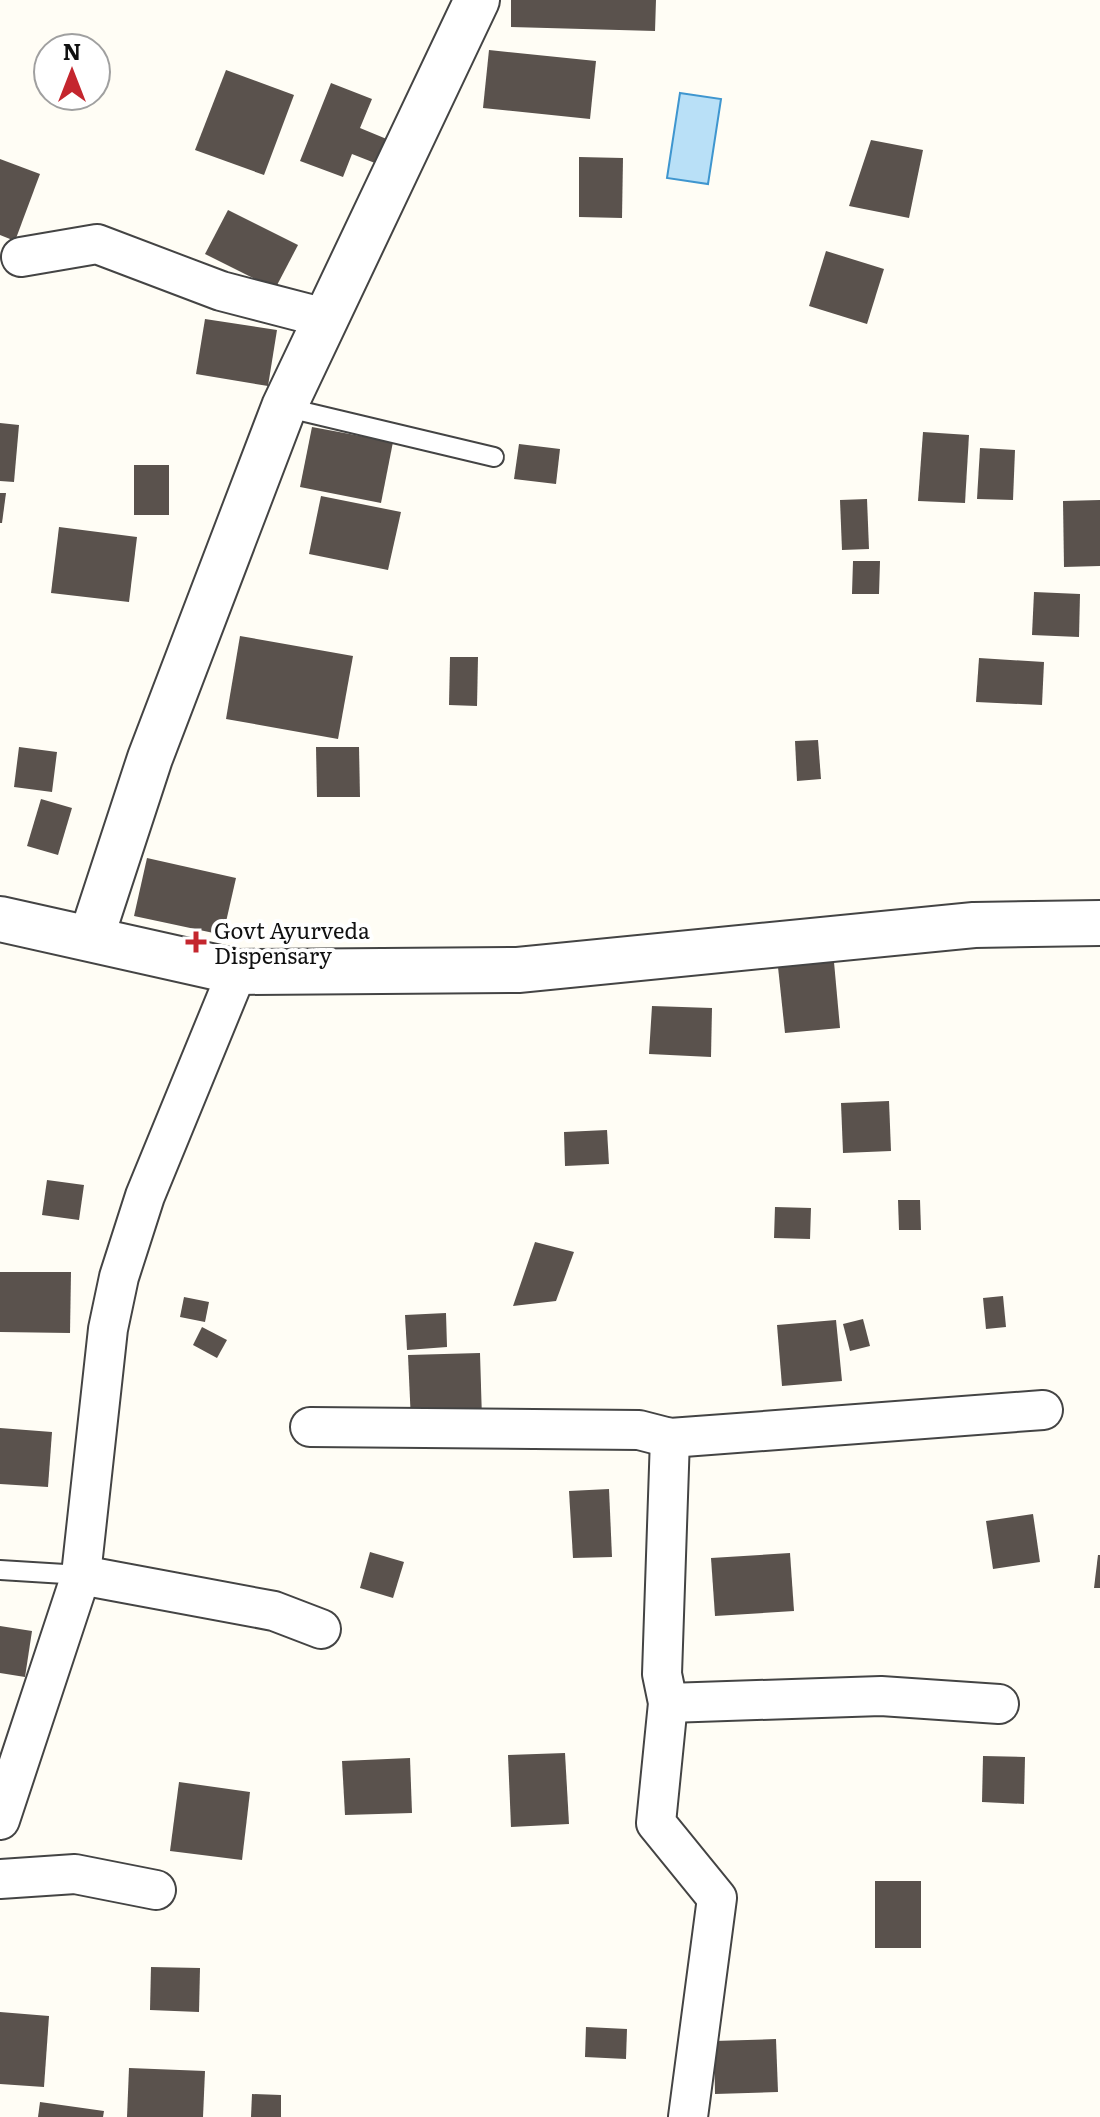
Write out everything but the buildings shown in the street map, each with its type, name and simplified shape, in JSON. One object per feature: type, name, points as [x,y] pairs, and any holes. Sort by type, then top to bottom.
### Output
[{"type":"street","points":[[91,938],[150,758],[284,407],[477,0]]},
{"type":"street","points":[[21,257],[97,244],[221,291],[325,318]]},
{"type":"street","points":[[0,919],[237,972],[518,970],[974,925],[1100,923]]},
{"type":"street","points":[[0,1820],[81,1575],[108,1329],[119,1277],[145,1196],[237,972]]},
{"type":"street","points":[[310,1427],[639,1430],[670,1438],[1043,1410]]},
{"type":"street","points":[[670,1438],[662,1674],[668,1703],[656,1823],[717,1898],[688,2117]]},
{"type":"street","points":[[81,1575],[274,1611],[321,1629]]},
{"type":"street","points":[[668,1703],[881,1696],[999,1704]]},
{"type":"street","points":[[0,1879],[75,1874],[156,1890]]},
{"type":"lane","points":[[284,407],[494,457]]},
{"type":"lane","points":[[0,1570],[81,1575]]},
{"type":"water","points":[[680,93],[721,99],[708,184],[667,178]]},
{"type":"place","name":"Govt Ayurveda Dispensary","points":[[196,942]]}]
